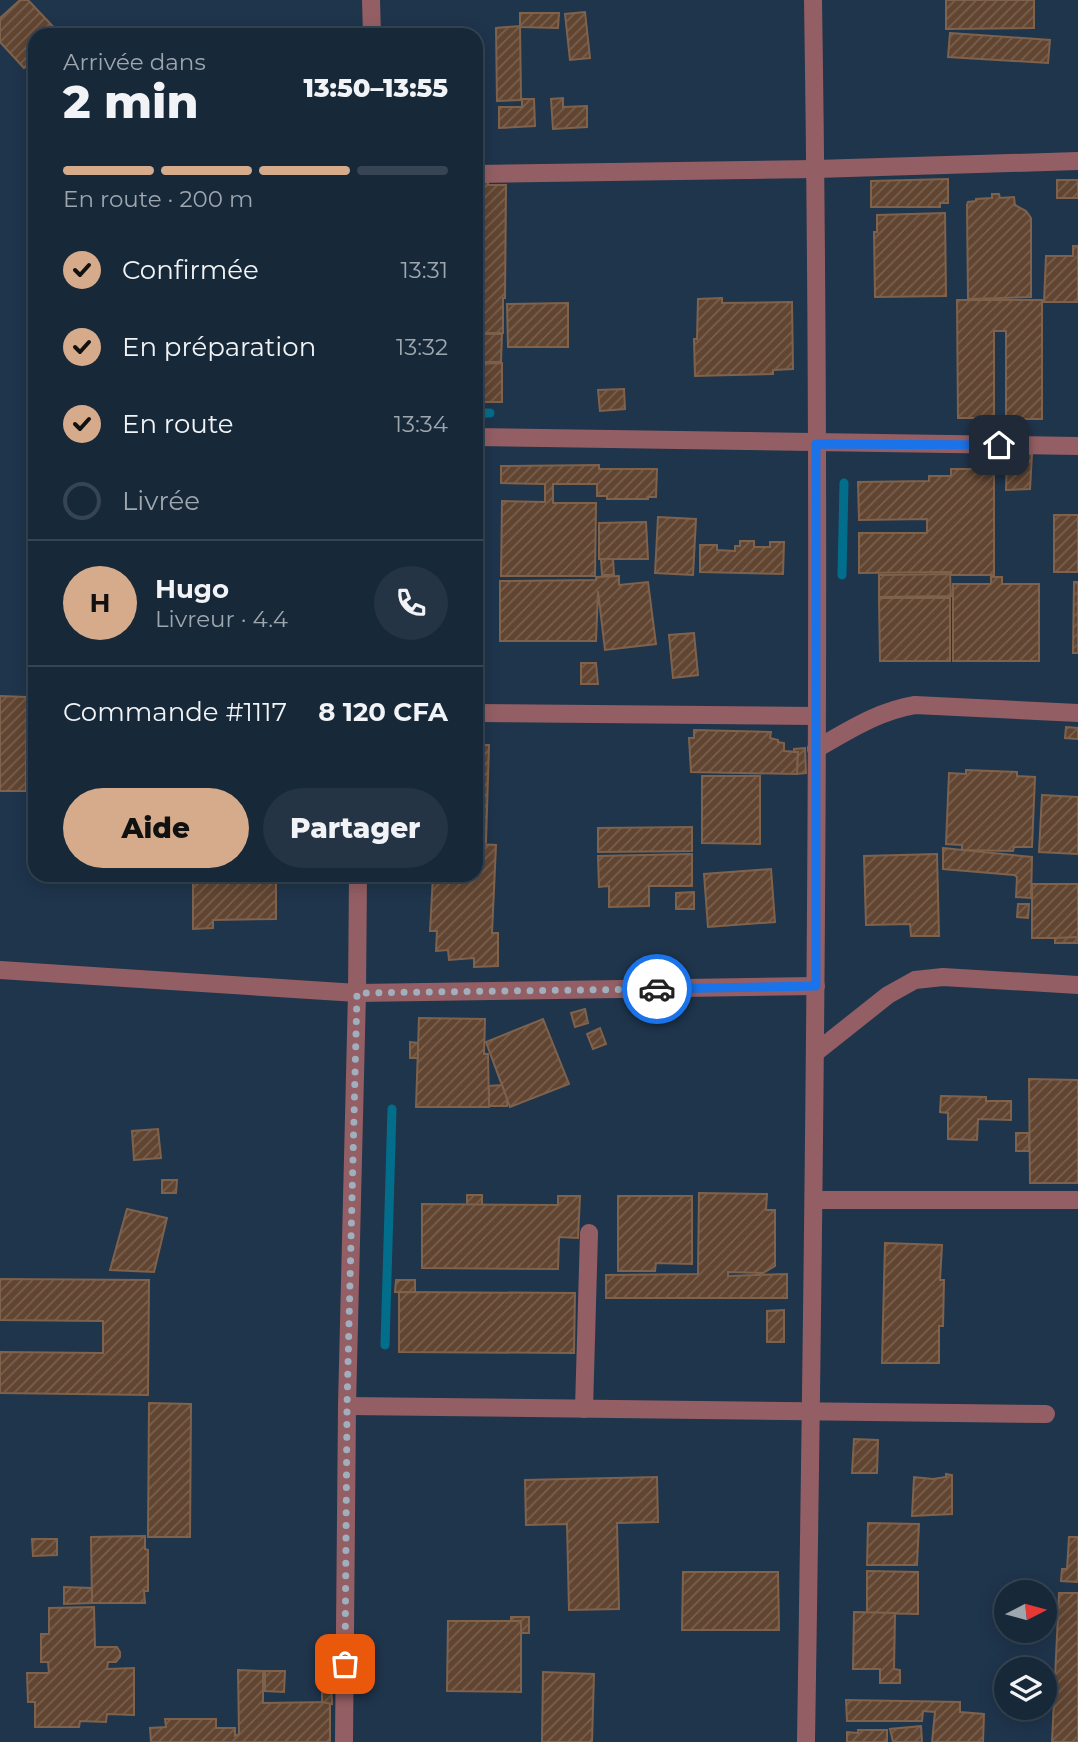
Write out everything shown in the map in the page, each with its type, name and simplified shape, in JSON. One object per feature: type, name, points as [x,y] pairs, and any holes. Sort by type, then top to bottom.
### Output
[{"type":"street","points":[[371,0],[372,28]]},
{"type":"street","points":[[806,1742],[816,986],[816,169],[813,0]]},
{"type":"street","points":[[483,174],[816,169],[1078,161]]},
{"type":"street","points":[[483,438],[1078,446]]},
{"type":"street","points":[[816,749],[878,714],[915,705],[1078,713]]},
{"type":"street","points":[[483,713],[816,716]]},
{"type":"street","points":[[344,1742],[347,1406],[358,882]]},
{"type":"street","points":[[0,970],[357,993],[816,986]]},
{"type":"street","points":[[815,1053],[888,995],[915,980],[943,977],[1078,985]]},
{"type":"street","points":[[814,1200],[1078,1200]]},
{"type":"street","points":[[584,1409],[589,1233]]},
{"type":"street","points":[[347,1406],[1046,1414]]},
{"type":"building","points":[[20,0],[28,0],[54,28],[28,28],[28,64],[24,68],[0,42],[0,18]]},
{"type":"building","points":[[946,0],[1034,0],[1034,28],[946,29]]},
{"type":"building","points":[[585,12],[590,58],[570,60],[565,14]]},
{"type":"building","points":[[520,13],[559,13],[558,28],[520,27]]},
{"type":"building","points":[[520,26],[521,100],[497,101],[496,28]]},
{"type":"building","points":[[950,33],[1050,40],[1048,63],[948,57]]},
{"type":"building","points":[[563,98],[563,107],[587,106],[587,127],[553,129],[551,99]]},
{"type":"building","points":[[522,99],[534,99],[535,126],[499,128],[499,107],[522,107]]},
{"type":"building","points":[[948,179],[948,203],[940,203],[940,207],[871,207],[871,181]]},
{"type":"building","points":[[1057,180],[1078,180],[1078,198],[1057,198]]},
{"type":"building","points":[[483,182],[488,182],[488,185],[506,185],[503,333],[483,333]]},
{"type":"building","points":[[992,194],[999,194],[1000,198],[1014,197],[1015,205],[1026,211],[1031,218],[1031,297],[968,299],[967,205],[976,199],[992,198]]},
{"type":"building","points":[[945,213],[946,296],[875,297],[874,232],[877,232],[877,215]]},
{"type":"building","points":[[1073,246],[1078,246],[1078,302],[1044,302],[1046,256],[1073,256]]},
{"type":"building","points":[[722,298],[722,303],[792,302],[793,369],[773,370],[773,374],[695,376],[694,339],[697,339],[698,299]]},
{"type":"building","points":[[957,300],[1042,300],[1042,419],[1006,419],[1006,331],[994,331],[994,418],[958,418]]},
{"type":"building","points":[[568,303],[568,347],[508,347],[507,304]]},
{"type":"building","points":[[483,334],[502,334],[501,362],[483,362]]},
{"type":"building","points":[[502,363],[502,402],[483,402],[483,364]]},
{"type":"building","points":[[624,389],[625,409],[600,411],[598,390]]},
{"type":"building","points":[[1007,453],[1032,454],[1030,489],[1006,490]]},
{"type":"building","points":[[599,465],[599,469],[657,469],[656,497],[607,499],[607,496],[597,496],[597,484],[553,484],[553,503],[596,503],[595,576],[501,576],[502,501],[545,502],[545,484],[501,483],[501,466]]},
{"type":"building","points":[[951,469],[994,469],[994,575],[951,575],[951,572],[859,573],[859,533],[927,533],[927,519],[859,520],[858,482],[929,481],[929,476],[951,476]]},
{"type":"building","points":[[1054,515],[1078,515],[1078,572],[1054,572]]},
{"type":"building","points":[[658,517],[696,519],[693,575],[655,573]]},
{"type":"building","points":[[646,522],[648,559],[599,559],[599,523]]},
{"type":"building","points":[[740,541],[754,541],[754,547],[770,547],[770,542],[784,542],[783,574],[700,572],[700,545],[717,545],[717,550],[735,551],[735,546],[740,546]]},
{"type":"building","points":[[601,559],[613,559],[614,575],[602,575]]},
{"type":"building","points":[[950,574],[951,596],[879,597],[879,575]]},
{"type":"building","points":[[619,576],[619,585],[648,582],[656,644],[605,650],[598,591],[596,641],[500,641],[500,581],[596,580],[596,577]]},
{"type":"building","points":[[991,577],[1002,577],[1002,584],[1039,584],[1039,661],[953,661],[953,584],[991,584]]},
{"type":"building","points":[[1074,582],[1078,582],[1078,653],[1073,653]]},
{"type":"building","points":[[879,598],[950,598],[950,661],[880,661]]},
{"type":"building","points":[[694,633],[698,675],[673,678],[669,635]]},
{"type":"building","points":[[581,663],[596,663],[598,684],[581,684]]},
{"type":"building","points":[[0,696],[27,697],[26,791],[0,791]]},
{"type":"building","points":[[1066,727],[1078,728],[1078,739],[1065,738]]},
{"type":"building","points":[[694,730],[771,732],[770,738],[784,743],[784,751],[798,752],[797,774],[691,772],[689,738],[694,738]]},
{"type":"building","points":[[483,745],[489,745],[486,842],[483,842]]},
{"type":"building","points":[[805,748],[806,773],[797,774],[798,752],[794,752],[794,749]]},
{"type":"building","points":[[966,770],[1017,772],[1017,776],[1035,777],[1032,847],[1014,847],[1013,851],[962,850],[962,845],[946,844],[949,773],[966,774]]},
{"type":"building","points":[[702,776],[760,776],[760,844],[702,843]]},
{"type":"building","points":[[1042,795],[1078,797],[1078,854],[1039,852]]},
{"type":"building","points":[[692,827],[692,851],[598,852],[598,828]]},
{"type":"building","points":[[483,844],[496,845],[492,933],[498,933],[498,966],[474,967],[474,958],[449,960],[448,950],[436,951],[437,931],[430,931],[433,882],[483,882]]},
{"type":"building","points":[[943,848],[1032,857],[1031,898],[1016,897],[1017,877],[1014,875],[943,869]]},
{"type":"building","points":[[692,854],[692,886],[649,886],[649,906],[609,907],[609,886],[599,887],[598,856]]},
{"type":"building","points":[[937,854],[939,936],[911,936],[910,924],[866,925],[864,856]]},
{"type":"building","points":[[771,869],[775,922],[708,927],[704,874]]},
{"type":"building","points":[[193,882],[276,882],[276,919],[213,920],[213,928],[193,929]]},
{"type":"building","points":[[1032,884],[1078,884],[1078,938],[1032,938]]},
{"type":"building","points":[[694,892],[694,909],[676,909],[676,893]]},
{"type":"building","points":[[1018,904],[1029,904],[1028,918],[1017,917]]},
{"type":"building","points":[[1078,937],[1078,943],[1055,943],[1055,938]]},
{"type":"building","points":[[585,1009],[588,1023],[575,1027],[571,1013]]},
{"type":"building","points":[[419,1018],[485,1019],[484,1054],[488,1054],[489,1107],[416,1107]]},
{"type":"building","points":[[543,1019],[569,1084],[510,1107],[486,1042]]},
{"type":"building","points":[[600,1028],[606,1044],[593,1049],[587,1034]]},
{"type":"building","points":[[410,1042],[418,1043],[418,1058],[410,1058]]},
{"type":"building","points":[[1029,1079],[1078,1080],[1078,1183],[1030,1183]]},
{"type":"building","points":[[502,1085],[507,1106],[489,1106],[489,1086]]},
{"type":"building","points":[[941,1096],[986,1097],[986,1101],[1011,1101],[1011,1120],[978,1119],[977,1140],[948,1139],[948,1113],[940,1112]]},
{"type":"building","points":[[158,1129],[161,1158],[134,1160],[132,1131]]},
{"type":"building","points":[[1016,1133],[1029,1133],[1029,1151],[1016,1151]]},
{"type":"building","points":[[162,1180],[177,1180],[176,1193],[162,1193]]},
{"type":"building","points":[[699,1193],[767,1194],[766,1210],[775,1210],[775,1266],[763,1273],[728,1272],[728,1276],[787,1274],[787,1298],[606,1298],[606,1275],[698,1274]]},
{"type":"building","points":[[467,1195],[482,1195],[482,1205],[467,1205]]},
{"type":"building","points":[[558,1196],[580,1196],[578,1238],[559,1237],[558,1269],[422,1268],[422,1204],[558,1205]]},
{"type":"building","points":[[618,1196],[692,1196],[692,1264],[656,1263],[655,1271],[618,1271]]},
{"type":"building","points":[[127,1209],[167,1218],[154,1272],[110,1270]]},
{"type":"building","points":[[885,1243],[942,1245],[940,1280],[944,1280],[943,1326],[939,1326],[939,1363],[882,1363]]},
{"type":"building","points":[[0,1279],[149,1280],[148,1395],[0,1393],[0,1352],[103,1353],[103,1321],[0,1320]]},
{"type":"building","points":[[396,1280],[415,1280],[415,1292],[395,1292]]},
{"type":"building","points":[[399,1292],[575,1293],[574,1353],[399,1352]]},
{"type":"building","points":[[784,1310],[784,1342],[767,1342],[767,1311]]},
{"type":"building","points":[[149,1403],[191,1404],[190,1537],[148,1537]]},
{"type":"building","points":[[854,1439],[878,1440],[877,1473],[852,1473]]},
{"type":"building","points":[[946,1474],[952,1475],[952,1514],[912,1516],[914,1477],[933,1479],[946,1477]]},
{"type":"building","points":[[657,1477],[658,1522],[617,1523],[619,1609],[569,1610],[567,1524],[526,1525],[525,1480]]},
{"type":"building","points":[[868,1523],[919,1524],[917,1565],[867,1565]]},
{"type":"building","points":[[145,1536],[145,1549],[148,1550],[148,1591],[144,1591],[145,1603],[92,1603],[91,1537]]},
{"type":"building","points":[[1069,1537],[1078,1537],[1078,1582],[1061,1581],[1062,1569],[1067,1569]]},
{"type":"building","points":[[32,1539],[57,1539],[57,1555],[33,1556]]},
{"type":"building","points":[[867,1571],[918,1572],[918,1614],[867,1613]]},
{"type":"building","points":[[683,1572],[778,1572],[779,1630],[682,1630]]},
{"type":"building","points":[[64,1587],[92,1588],[92,1603],[64,1604]]},
{"type":"building","points":[[1059,1593],[1078,1593],[1078,1742],[1052,1742],[1053,1720],[1057,1720]]},
{"type":"building","points":[[94,1607],[95,1647],[117,1647],[120,1652],[116,1662],[108,1662],[107,1669],[134,1668],[134,1715],[107,1714],[106,1722],[80,1721],[79,1727],[35,1727],[35,1702],[28,1702],[27,1673],[49,1673],[48,1662],[41,1662],[41,1634],[49,1634],[49,1608]]},
{"type":"building","points":[[854,1612],[895,1613],[894,1669],[900,1670],[900,1683],[880,1683],[880,1669],[853,1669]]},
{"type":"building","points":[[511,1617],[529,1617],[529,1633],[521,1633],[521,1621],[511,1621]]},
{"type":"building","points":[[448,1621],[521,1621],[521,1692],[447,1691]]},
{"type":"building","points":[[238,1670],[263,1671],[263,1703],[330,1702],[330,1742],[151,1742],[150,1728],[166,1727],[165,1719],[216,1719],[216,1728],[235,1728],[235,1736],[239,1734]]},
{"type":"building","points":[[265,1671],[285,1671],[284,1692],[265,1691]]},
{"type":"building","points":[[543,1672],[594,1674],[592,1742],[542,1742]]},
{"type":"building","points":[[331,1676],[332,1704],[322,1702],[322,1677]]},
{"type":"building","points":[[846,1700],[960,1702],[960,1712],[984,1714],[983,1742],[932,1742],[935,1712],[923,1711],[922,1721],[847,1721]]},
{"type":"building","points":[[921,1726],[922,1742],[893,1742],[890,1729]]},
{"type":"building","points":[[858,1730],[887,1730],[887,1742],[847,1742],[847,1732],[858,1733]]},
{"type":"waterway","points":[[483,413],[490,413]]},
{"type":"waterway","points":[[842,575],[844,483]]},
{"type":"waterway","points":[[385,1345],[392,1109]]},
{"type":"way so far","points":[[345,1664],[347,1406],[357,993],[657,989]]},
{"type":"route","points":[[657,989],[816,986],[816,444],[999,445]]}]
